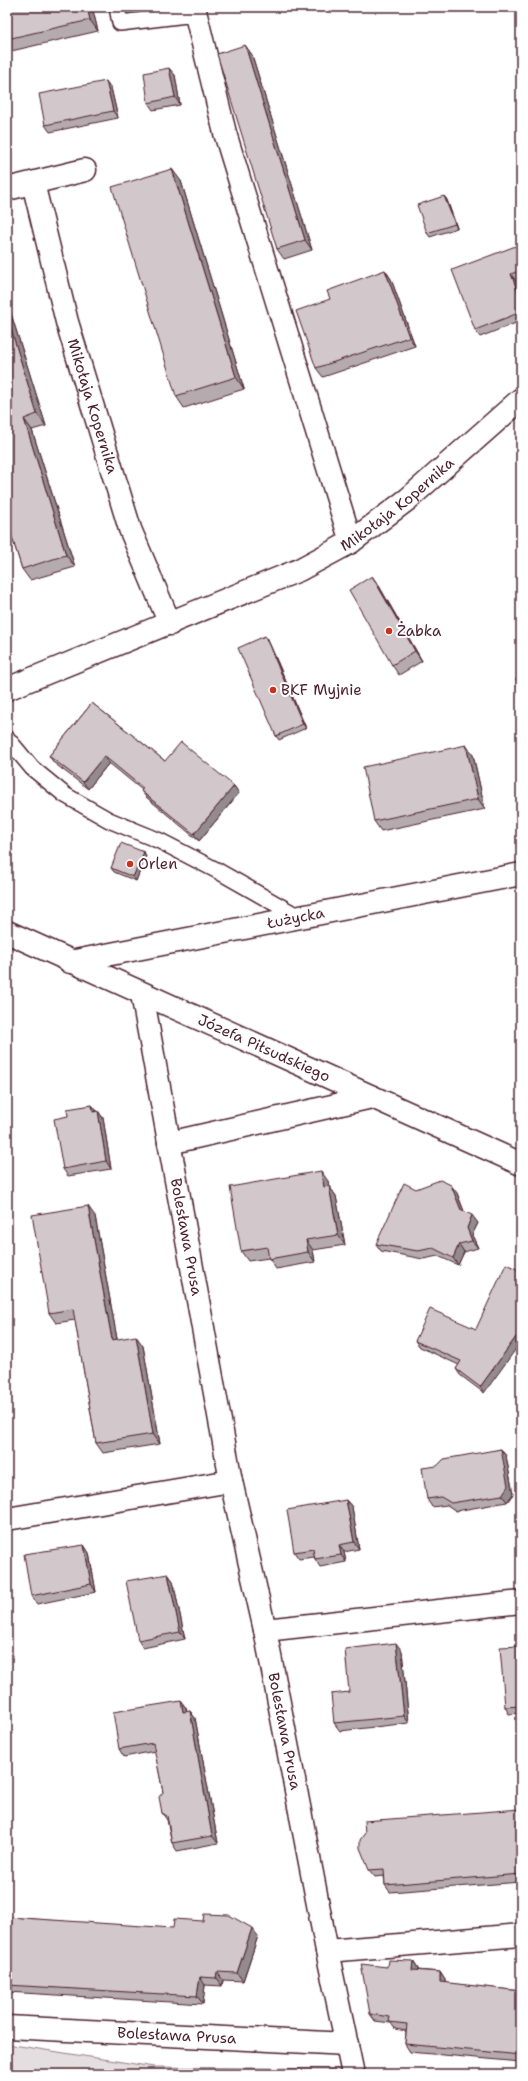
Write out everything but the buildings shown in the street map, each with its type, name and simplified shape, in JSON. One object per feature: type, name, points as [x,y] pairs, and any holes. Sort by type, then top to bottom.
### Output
[{"type":"street","points":[[195,11],[225,133],[351,542]]},
{"type":"street","points":[[7,189],[85,170]]},
{"type":"street","name":"Mikołaja Kopernika","points":[[33,183],[67,322],[128,522],[170,624]]},
{"type":"street","name":"Mikołaja Kopernika","points":[[7,689],[170,624],[299,570],[351,542],[408,499],[521,399]]},
{"type":"street","name":"Łużycka","points":[[70,962],[521,874]]},
{"type":"street","name":"Józefa Piłsudskiego","points":[[7,932],[70,962],[521,1164]]},
{"type":"street","name":"Bolesława Prusa","points":[[142,994],[231,1481],[265,1630],[327,1951],[353,2074]]},
{"type":"street","points":[[169,1143],[372,1097]]},
{"type":"street","points":[[7,1519],[231,1481]]},
{"type":"street","points":[[265,1630],[521,1602]]},
{"type":"street","points":[[327,1951],[521,1935]]},
{"type":"street","name":"Bolesława Prusa","points":[[7,2027],[347,2044]]},
{"type":"lane","points":[[117,7],[120,23],[195,11]]},
{"type":"lane","points":[[7,738],[32,768],[66,795],[109,820],[160,841],[218,871],[299,917]]},
{"type":"shaded area","points":[[7,2044],[154,2067],[339,2069],[340,2074],[7,2074]]},
{"type":"place","name":"Żabka","points":[[389,631]]},
{"type":"place","name":"BKF Myjnie","points":[[273,690]]},
{"type":"place","name":"Orlen","points":[[130,864]]}]
